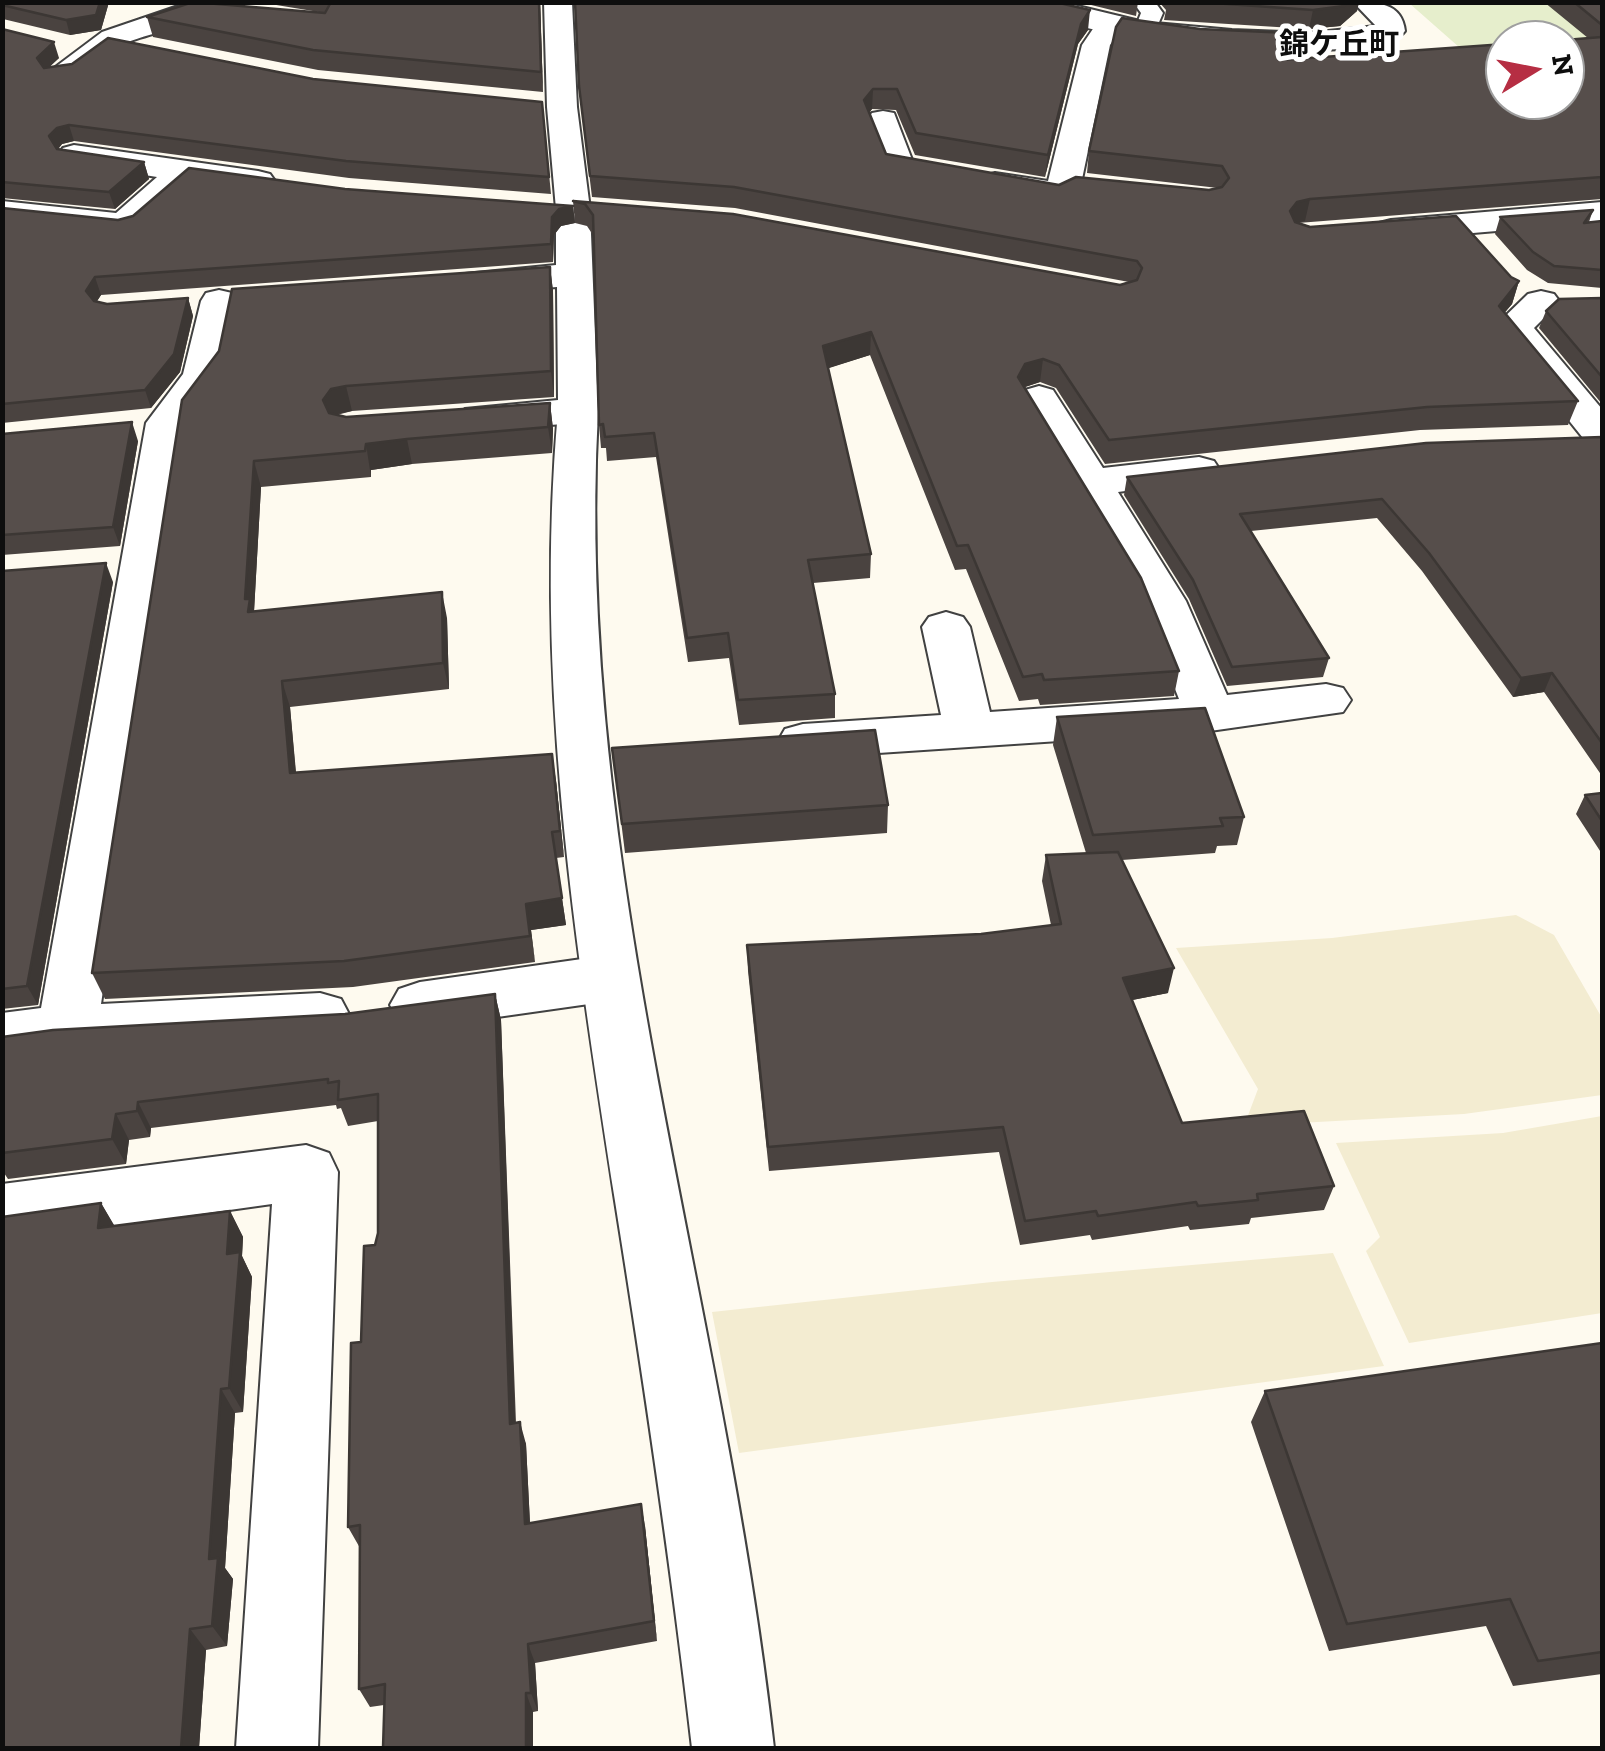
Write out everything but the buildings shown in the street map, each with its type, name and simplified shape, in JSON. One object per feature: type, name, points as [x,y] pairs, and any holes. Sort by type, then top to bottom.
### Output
[{"type":"street","points":[[558,2],[562,107],[590,210],[575,274],[578,412],[569,496],[600,754],[610,978],[715,1601],[733,1748]]},
{"type":"street","points":[[1004,3],[1111,23],[1144,17],[1312,41],[1378,38],[1390,31],[1390,21],[1366,2]]},
{"type":"street","points":[[61,74],[101,44],[207,6],[246,16]]},
{"type":"street","points":[[883,120],[889,173],[945,174],[1056,193],[1064,184],[1096,45],[1111,23]]},
{"type":"street","points":[[54,44],[101,44],[165,52]]},
{"type":"street","points":[[524,103],[562,107]]},
{"type":"street","points":[[74,155],[294,185]]},
{"type":"street","points":[[2,210],[124,224],[182,172]]},
{"type":"street","points":[[1064,184],[1102,186]]},
{"type":"street","points":[[535,206],[590,210]]},
{"type":"street","points":[[1364,232],[1485,251],[1602,212]]},
{"type":"street","points":[[1485,251],[1519,289],[1544,306],[1513,327],[1590,438]]},
{"type":"street","points":[[436,285],[575,274]]},
{"type":"street","points":[[67,1029],[126,563],[148,425],[202,375],[202,302],[259,298]]},
{"type":"street","points":[[1039,398],[1162,602],[1210,714]]},
{"type":"street","points":[[446,421],[578,412]]},
{"type":"street","points":[[1088,482],[1244,465]]},
{"type":"street","points":[[946,627],[969,730]]},
{"type":"street","points":[[755,744],[1210,714],[1326,700]]},
{"type":"street","points":[[2,1037],[67,1029],[353,1014],[610,978]]},
{"type":"street","points":[[2,1212],[306,1172],[278,1748]]},
{"type":"shaded area","points":[[1516,915],[1554,935],[1602,1018],[1602,1095],[1464,1114],[1244,1126],[1258,1089],[1176,948],[1332,938]]},
{"type":"shaded area","points":[[1602,1116],[1602,1313],[1409,1343],[1366,1251],[1380,1237],[1336,1143],[1503,1133]]},
{"type":"shaded area","points":[[1333,1253],[1384,1366],[739,1453],[712,1312],[992,1282]]},
{"type":"green space","points":[[1409,3],[1602,3],[1602,47],[1585,48],[1585,20],[1485,20],[1485,54],[1468,55]]},
{"type":"district","name":"錦ケ丘町","points":[[1339,45]]}]
